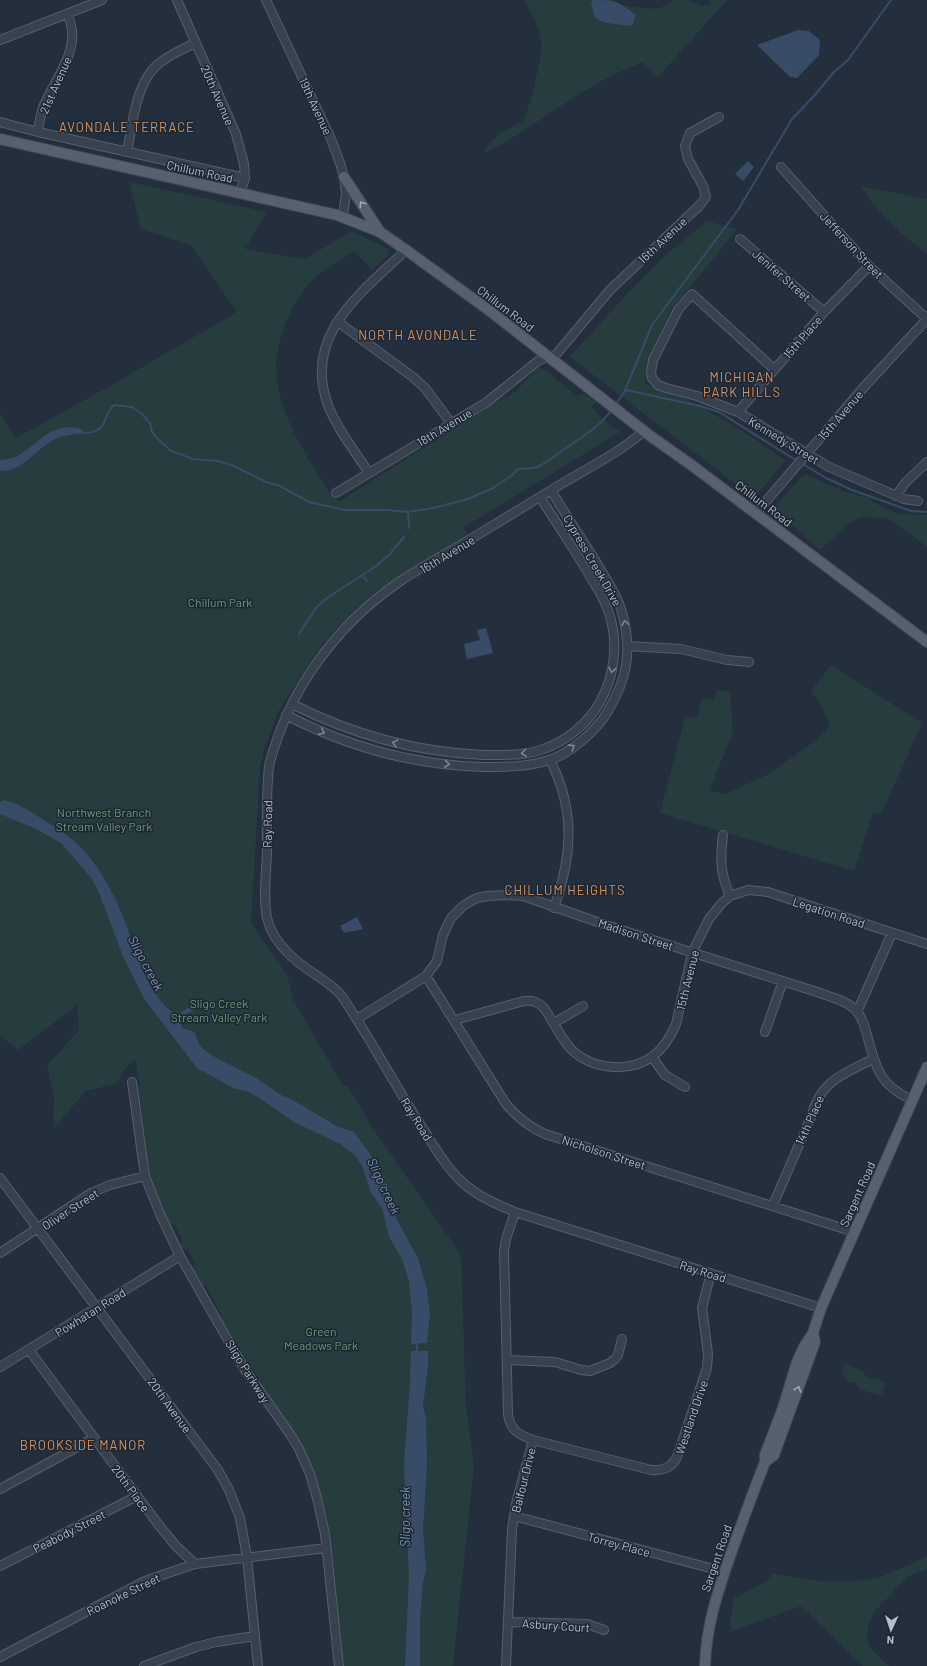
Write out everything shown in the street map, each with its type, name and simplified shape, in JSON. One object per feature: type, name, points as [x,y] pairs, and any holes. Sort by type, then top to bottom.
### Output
[{"type":"main road","name":"Chillum Road","points":[[0,139],[343,217],[380,232],[549,356],[608,405],[756,513],[927,642]]},
{"type":"main road","points":[[344,177],[380,232]]},
{"type":"main road","name":"Sargent Road","points":[[705,1666],[708,1629],[714,1604],[765,1462],[774,1455],[795,1398],[815,1342],[813,1333],[821,1308],[927,1067]]},
{"type":"street","points":[[0,40],[102,0]]},
{"type":"street","name":"20th Avenue","points":[[177,0],[236,134],[244,164],[245,178],[240,193]]},
{"type":"street","name":"19th Avenue","points":[[266,0],[331,139],[344,177],[346,192],[343,217]]},
{"type":"street","points":[[274,0],[275,19]]},
{"type":"street","name":"21st Avenue","points":[[38,132],[43,108],[63,69],[72,43],[71,21],[67,14]]},
{"type":"street","points":[[127,152],[137,104],[145,81],[156,65],[170,55],[195,43]]},
{"type":"street","name":"16th Avenue","points":[[549,356],[554,356],[610,290],[703,202],[706,197],[703,186],[688,159],[685,146],[690,133],[719,116]]},
{"type":"street","name":"Chillum Road","points":[[0,122],[38,132],[245,178]]},
{"type":"street","name":"Jefferson Street","points":[[781,167],[869,266],[927,319]]},
{"type":"street","name":"Jenifer Street","points":[[740,239],[824,312]]},
{"type":"street","points":[[369,473],[336,423],[328,405],[322,373],[325,347],[329,335],[353,300],[406,250]]},
{"type":"street","name":"15th Place","points":[[738,412],[824,312],[869,266]]},
{"type":"street","name":"Kennedy Street","points":[[774,369],[692,294],[678,310],[662,340],[653,360],[651,373],[652,378],[658,385],[697,396],[738,412],[802,460],[843,474],[907,500],[918,501]]},
{"type":"street","name":"15th Avenue","points":[[756,513],[864,388],[927,319]]},
{"type":"street","points":[[338,322],[413,376],[425,388],[451,423]]},
{"type":"street","name":"18th Avenue","points":[[336,493],[487,402],[538,361],[549,356]]},
{"type":"street","name":"16th Avenue","points":[[286,715],[305,680],[332,643],[350,623],[375,601],[400,582],[630,442],[644,431]]},
{"type":"street","points":[[896,496],[905,483],[927,462]]},
{"type":"street","name":"Cypress Creek Drive","points":[[286,715],[331,736],[378,752],[426,762],[472,766],[510,767],[550,760],[587,737],[606,715],[623,682],[626,668],[626,626],[617,597],[551,490]]},
{"type":"street","name":"Cypress Creek Drive","points":[[292,704],[339,726],[367,736],[403,745],[447,753],[498,755],[527,753],[546,748],[570,736],[597,708],[603,697],[609,683],[612,669],[615,635],[607,606],[565,534],[540,497]]},
{"type":"street","points":[[627,646],[666,648],[695,652],[728,660],[749,662]]},
{"type":"street","name":"Ray Road","points":[[286,715],[274,747],[268,777],[266,895],[267,918],[270,928],[286,952],[303,967],[337,990],[357,1018],[413,1113],[443,1160],[462,1182],[486,1199],[514,1212],[821,1308]]},
{"type":"street","points":[[550,760],[562,789],[568,818],[569,836],[566,868],[554,908]]},
{"type":"street","points":[[723,835],[720,865],[722,877],[730,896]]},
{"type":"street","name":"Legation Road","points":[[730,896],[748,890],[768,892],[927,944]]},
{"type":"street","name":"Madison Street","points":[[357,1018],[426,976],[437,961],[446,925],[456,912],[471,901],[488,896],[517,896],[534,900],[554,908],[839,1000],[857,1012]]},
{"type":"street","name":"15th Avenue","points":[[455,1020],[531,1000],[540,1004],[554,1023],[563,1040],[571,1050],[582,1057],[596,1064],[606,1066],[629,1066],[640,1063],[652,1057],[664,1046],[676,1024],[692,953],[709,919],[730,896]]},
{"type":"street","points":[[892,933],[857,1012],[864,1026],[873,1059],[878,1070],[889,1085],[901,1095],[912,1100]]},
{"type":"street","name":"Nicholson Street","points":[[426,976],[455,1020],[506,1104],[532,1128],[545,1134],[773,1205],[854,1232]]},
{"type":"street","points":[[765,1032],[782,981]]},
{"type":"street","points":[[554,1023],[583,1006]]},
{"type":"street","points":[[652,1057],[665,1075],[685,1087]]},
{"type":"street","name":"14th Place","points":[[773,1205],[811,1117],[814,1104],[820,1093],[833,1080],[873,1059]]},
{"type":"street","name":"Sligo Parkway","points":[[132,1082],[145,1176],[160,1214],[180,1256],[245,1370],[280,1419],[299,1449],[317,1498],[326,1548],[340,1666]]},
{"type":"street","name":"Oliver Street","points":[[0,1253],[90,1193],[110,1185],[145,1176]]},
{"type":"street","name":"20th Avenue","points":[[0,1178],[218,1470],[229,1490],[237,1508],[247,1557],[258,1666]]},
{"type":"street","name":"Balfour Drive","points":[[506,1666],[514,1516],[533,1440],[519,1435],[513,1430],[508,1414],[508,1360],[504,1251],[514,1212]]},
{"type":"street","name":"Powhatan Road","points":[[0,1367],[180,1256]]},
{"type":"street","name":"Westland Drive","points":[[533,1440],[651,1470],[663,1470],[672,1465],[677,1457],[707,1368],[708,1354],[702,1308],[711,1273]]},
{"type":"street","points":[[508,1360],[548,1361],[560,1363],[580,1370],[590,1371],[610,1363],[618,1355],[622,1339]]},
{"type":"street","name":"20th Place","points":[[29,1350],[137,1496],[176,1546],[195,1564]]},
{"type":"street","points":[[0,1489],[94,1438]]},
{"type":"street","name":"Peabody Street","points":[[0,1566],[137,1496]]},
{"type":"street","name":"Torrey Place","points":[[514,1516],[725,1572]]},
{"type":"street","name":"Roanoke Street","points":[[0,1657],[145,1581],[195,1564],[326,1548]]},
{"type":"street","name":"Asbury Court","points":[[508,1622],[586,1624],[604,1630]]},
{"type":"street","points":[[144,1666],[196,1647],[216,1642],[255,1636]]},
{"type":"green space","points":[[523,0],[613,0],[623,6],[658,9],[675,0],[688,0],[702,6],[711,5],[710,0],[727,0],[658,77],[643,62],[622,71],[593,86],[517,135],[485,153],[484,149],[499,134],[524,120],[533,92],[539,66],[541,39],[534,19]]},
{"type":"green space","points":[[129,182],[267,212],[245,249],[305,259],[351,231],[388,249],[389,254],[372,270],[354,251],[311,281],[299,297],[287,320],[279,345],[277,369],[279,391],[286,413],[306,455],[332,497],[340,501],[488,407],[515,392],[537,369],[544,369],[577,396],[582,393],[597,402],[590,408],[594,409],[601,418],[620,432],[464,527],[468,534],[378,590],[352,613],[332,633],[314,656],[278,712],[264,750],[260,767],[251,923],[288,976],[292,998],[344,1087],[347,1085],[374,1130],[461,1255],[466,1408],[474,1465],[453,1666],[344,1666],[327,1516],[311,1466],[259,1386],[262,1383],[245,1359],[242,1360],[236,1352],[240,1350],[225,1323],[222,1325],[219,1320],[223,1318],[206,1285],[201,1287],[192,1268],[195,1264],[188,1249],[181,1248],[178,1244],[183,1242],[175,1224],[169,1226],[152,1184],[138,1086],[140,1085],[135,1058],[123,1071],[118,1083],[86,1091],[53,1129],[54,1096],[47,1066],[79,1030],[77,1005],[18,1050],[0,1036],[0,413],[16,438],[108,387],[237,312],[191,245],[141,229]]},
{"type":"green space","points":[[861,186],[927,199],[927,254],[899,231],[874,206]]},
{"type":"green space","points":[[707,221],[737,229],[672,308],[648,359],[645,383],[677,394],[731,424],[786,460],[754,498],[570,357],[625,296],[669,252]]},
{"type":"green space","points":[[806,475],[846,492],[866,497],[876,504],[899,514],[927,515],[927,547],[908,532],[886,518],[860,517],[846,526],[821,549],[818,548],[773,509],[800,478]]},
{"type":"green space","points":[[831,665],[922,723],[881,814],[873,812],[854,871],[660,813],[685,717],[697,718],[702,698],[714,700],[717,690],[730,692],[733,732],[709,791],[725,794],[765,776],[814,742],[830,726],[820,703],[811,691]]},
{"type":"green space","points":[[846,1363],[863,1372],[868,1378],[877,1379],[885,1383],[881,1396],[860,1389],[855,1382],[849,1383],[841,1371]]},
{"type":"green space","points":[[927,1556],[927,1569],[908,1576],[874,1612],[868,1627],[867,1638],[871,1649],[889,1666],[863,1666],[801,1606],[732,1631],[730,1621],[734,1598],[767,1581],[773,1573],[813,1580],[839,1582],[866,1580],[897,1570]]},
{"type":"water","points":[[593,0],[612,1],[625,7],[636,15],[632,26],[606,23],[595,18],[591,3]]},
{"type":"water","points":[[798,30],[809,31],[820,40],[819,55],[797,78],[790,77],[757,45]]},
{"type":"water","points":[[748,161],[754,167],[743,181],[735,174]]},
{"type":"water","points":[[68,427],[79,428],[86,433],[68,435],[54,440],[44,446],[21,465],[8,470],[0,471],[0,460],[15,457],[46,435],[55,430]]},
{"type":"water","points":[[486,628],[493,653],[467,659],[464,644],[480,640],[477,630]]},
{"type":"water","points":[[4,800],[28,810],[73,840],[98,869],[112,892],[123,915],[135,951],[150,985],[165,1006],[175,1015],[197,1002],[214,1000],[214,1006],[201,1006],[177,1019],[183,1028],[194,1032],[200,1046],[211,1055],[258,1079],[281,1095],[293,1100],[338,1127],[354,1132],[370,1154],[384,1183],[388,1185],[392,1211],[418,1258],[427,1289],[430,1314],[427,1343],[411,1344],[412,1314],[409,1281],[402,1259],[389,1237],[382,1208],[371,1193],[363,1168],[356,1156],[340,1144],[294,1122],[258,1097],[247,1091],[235,1089],[197,1068],[145,1000],[122,954],[99,893],[92,879],[61,843],[36,829],[0,814],[0,802]]},
{"type":"water","points":[[357,917],[363,929],[344,933],[340,926]]},
{"type":"water","points":[[411,1351],[428,1351],[428,1367],[423,1406],[426,1419],[427,1465],[423,1529],[426,1570],[423,1582],[420,1618],[420,1666],[405,1666],[409,1576],[404,1465]]},
{"type":"waterway","points":[[615,405],[624,393],[652,325],[738,210],[792,119],[815,95],[833,73],[848,60],[891,0]]},
{"type":"waterway","points":[[626,390],[700,406],[719,412],[797,461]]},
{"type":"waterway","points":[[85,433],[93,432],[102,426],[114,405],[132,407],[141,413],[150,423],[152,432],[171,451],[193,459],[218,461],[234,466],[266,482],[280,486],[309,502],[345,510],[387,510],[408,512],[433,508],[468,499],[493,488],[511,476],[518,469],[537,467],[548,461],[590,431],[612,410]]},
{"type":"waterway","points":[[801,463],[826,478],[852,490],[911,511],[927,512]]},
{"type":"waterway","points":[[408,512],[409,528]]},
{"type":"waterway","points":[[299,634],[316,608],[327,598],[376,566],[389,555],[404,537]]},
{"type":"waterway","points":[[363,576],[367,581]]},
{"type":"waterway","name":"Sligo creek","points":[[417,1342],[417,1353]]},
{"type":"district","name":"AVONDALE TERRACE","points":[[127,127]]},
{"type":"district","name":"NORTH AVONDALE","points":[[418,335]]},
{"type":"district","name":"MICHIGAN PARK HILLS","points":[[742,384]]},
{"type":"district","name":"CHILLUM HEIGHTS","points":[[565,890]]},
{"type":"district","name":"BROOKSIDE MANOR","points":[[83,1445]]},
{"type":"park label","name":"Chillum Park","points":[[220,602]]},
{"type":"park label","name":"Northwest Branch Stream Valley Park","points":[[104,819]]},
{"type":"park label","name":"Sligo Creek Stream Valley Park","points":[[219,1010]]},
{"type":"park label","name":"Green Meadows Park","points":[[321,1338]]}]
